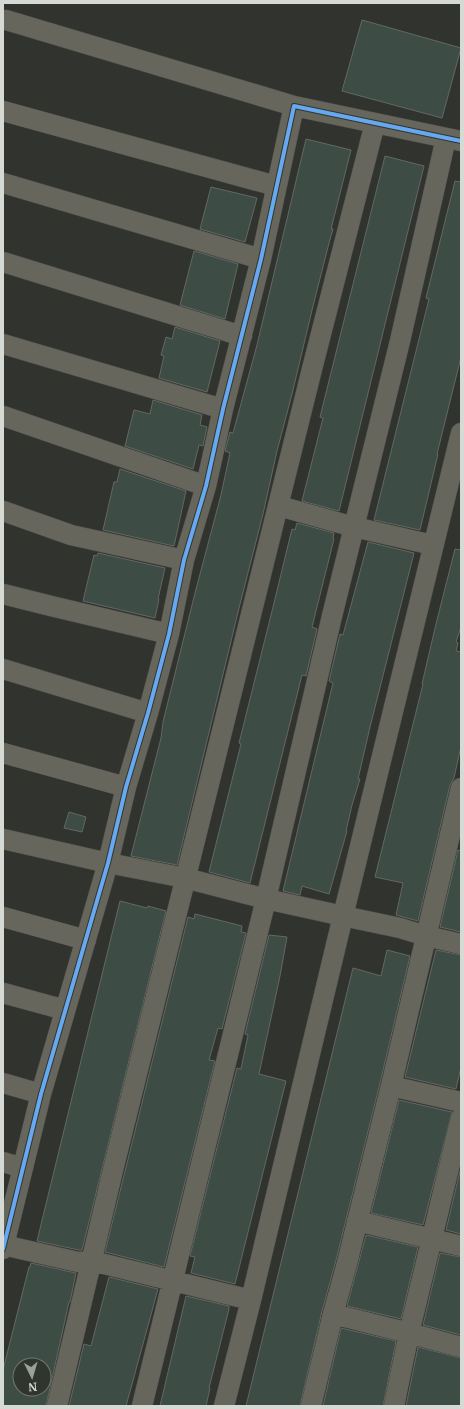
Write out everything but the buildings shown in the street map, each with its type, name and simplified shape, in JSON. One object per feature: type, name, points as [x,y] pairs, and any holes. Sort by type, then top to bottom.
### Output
[{"type":"street","points":[[4,17],[294,106],[454,140],[400,341],[354,527],[266,898],[142,1406]]},
{"type":"street","points":[[251,1300],[92,1261],[78,1262],[3,1246],[41,1094],[108,863],[126,787],[169,634],[184,560],[206,486],[223,409],[261,259],[294,106]]},
{"type":"street","points":[[3,111],[276,186]]},
{"type":"street","points":[[57,1406],[117,1151],[312,369],[375,123]]},
{"type":"street","points":[[3,183],[261,259]]},
{"type":"street","points":[[3,262],[242,336]]},
{"type":"street","points":[[3,344],[223,409]]},
{"type":"street","points":[[3,416],[206,486]]},
{"type":"street","points":[[224,1406],[461,433]]},
{"type":"street","points":[[279,506],[354,527],[434,545]]},
{"type":"street","points":[[3,511],[71,535],[184,560]]},
{"type":"street","points":[[3,594],[169,634]]},
{"type":"street","points":[[3,669],[148,713]]},
{"type":"street","points":[[3,753],[126,787]]},
{"type":"street","points":[[311,1406],[332,1314],[346,1267],[391,1086],[461,791]]},
{"type":"street","points":[[3,839],[108,863],[185,878],[343,916],[400,928],[461,944]]},
{"type":"street","points":[[3,917],[86,940]]},
{"type":"street","points":[[3,993],[65,1010]]},
{"type":"street","points":[[3,1083],[41,1094]]},
{"type":"street","points":[[391,1086],[461,1102]]},
{"type":"street","points":[[394,1406],[409,1333],[461,1118]]},
{"type":"street","points":[[3,1162],[23,1168]]},
{"type":"street","points":[[357,1221],[461,1246]]},
{"type":"street","points":[[332,1314],[461,1347]]},
{"type":"cycle path","points":[[3,1249],[41,1094],[108,863],[126,787],[169,634],[184,560],[206,486],[223,409],[261,259],[294,106],[461,141]]}]
